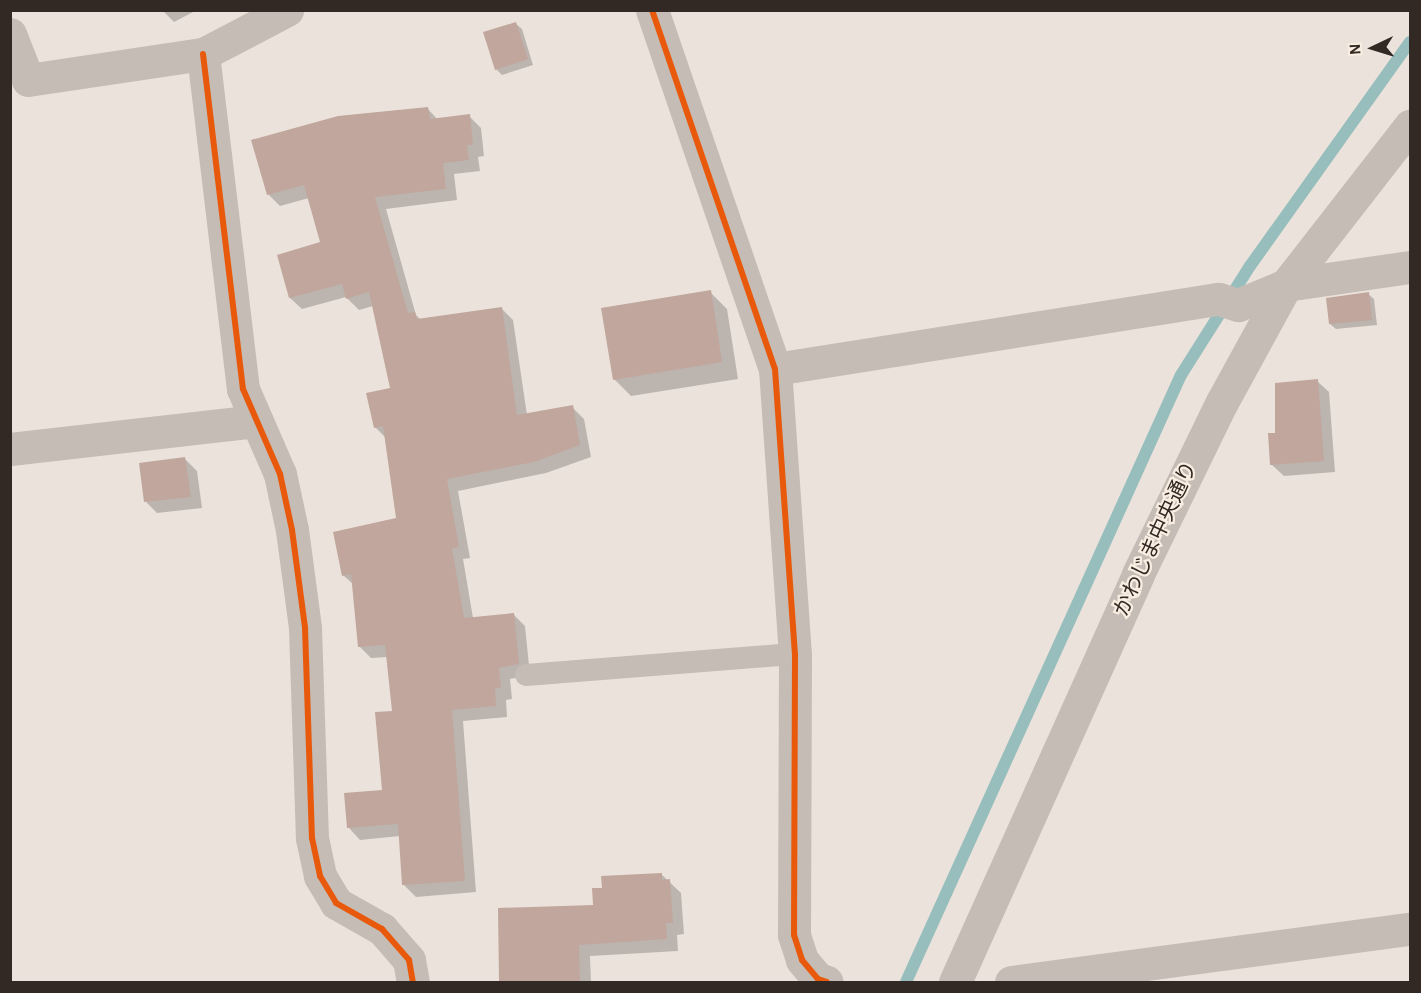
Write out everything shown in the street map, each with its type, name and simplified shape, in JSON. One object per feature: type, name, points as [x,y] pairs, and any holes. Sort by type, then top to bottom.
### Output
[{"type":"street","points":[[10,34],[27,80],[203,54],[287,10]]},
{"type":"street","points":[[652,10],[775,369],[795,654],[794,935],[802,971],[827,982]]},
{"type":"street","points":[[203,54],[243,389],[280,474],[293,540],[305,628],[312,838],[320,876],[336,903],[382,929],[409,960],[413,982]]},
{"type":"street","name":"かわじま中央通り","points":[[955,982],[1138,574],[1222,402],[1286,285],[1410,126]]},
{"type":"street","points":[[775,369],[1229,302],[1286,285],[1410,267]]},
{"type":"street","points":[[10,450],[256,421]]},
{"type":"street","points":[[1011,982],[1410,929]]},
{"type":"lane","points":[[526,675],[795,654]]},
{"type":"building","points":[[516,22],[528,59],[495,70],[483,32]]},
{"type":"building","points":[[428,107],[430,119],[470,114],[473,145],[467,145],[469,160],[443,163],[446,189],[375,197],[408,313],[415,312],[417,319],[502,307],[517,415],[573,405],[580,445],[534,462],[447,479],[459,547],[452,548],[464,618],[514,613],[519,664],[499,668],[501,688],[495,688],[496,706],[452,710],[465,881],[402,885],[398,824],[347,828],[344,793],[382,790],[375,712],[392,711],[385,645],[358,647],[351,574],[342,576],[333,532],[396,518],[383,426],[374,428],[366,393],[390,388],[369,292],[346,299],[342,284],[289,298],[277,255],[320,242],[304,185],[267,195],[251,140],[338,116]]},
{"type":"building","points":[[711,290],[722,362],[613,380],[601,308]]},
{"type":"building","points":[[1369,292],[1372,320],[1329,324],[1326,298]]},
{"type":"building","points":[[1318,379],[1324,461],[1270,465],[1268,433],[1275,433],[1275,383]]},
{"type":"building","points":[[185,457],[191,497],[144,502],[139,463]]},
{"type":"building","points":[[662,873],[662,880],[670,879],[673,923],[666,923],[667,939],[579,945],[580,982],[499,982],[498,908],[593,905],[592,888],[602,888],[601,876]]},
{"type":"waterway","points":[[906,982],[1181,375],[1250,266],[1410,42]]},
{"type":"cycle path","points":[[652,10],[775,369],[795,654],[794,935],[802,960],[818,979],[827,982]]},
{"type":"cycle path","points":[[203,54],[243,389],[280,474],[292,530],[305,628],[312,838],[320,876],[336,903],[382,929],[409,960],[413,982]]}]
